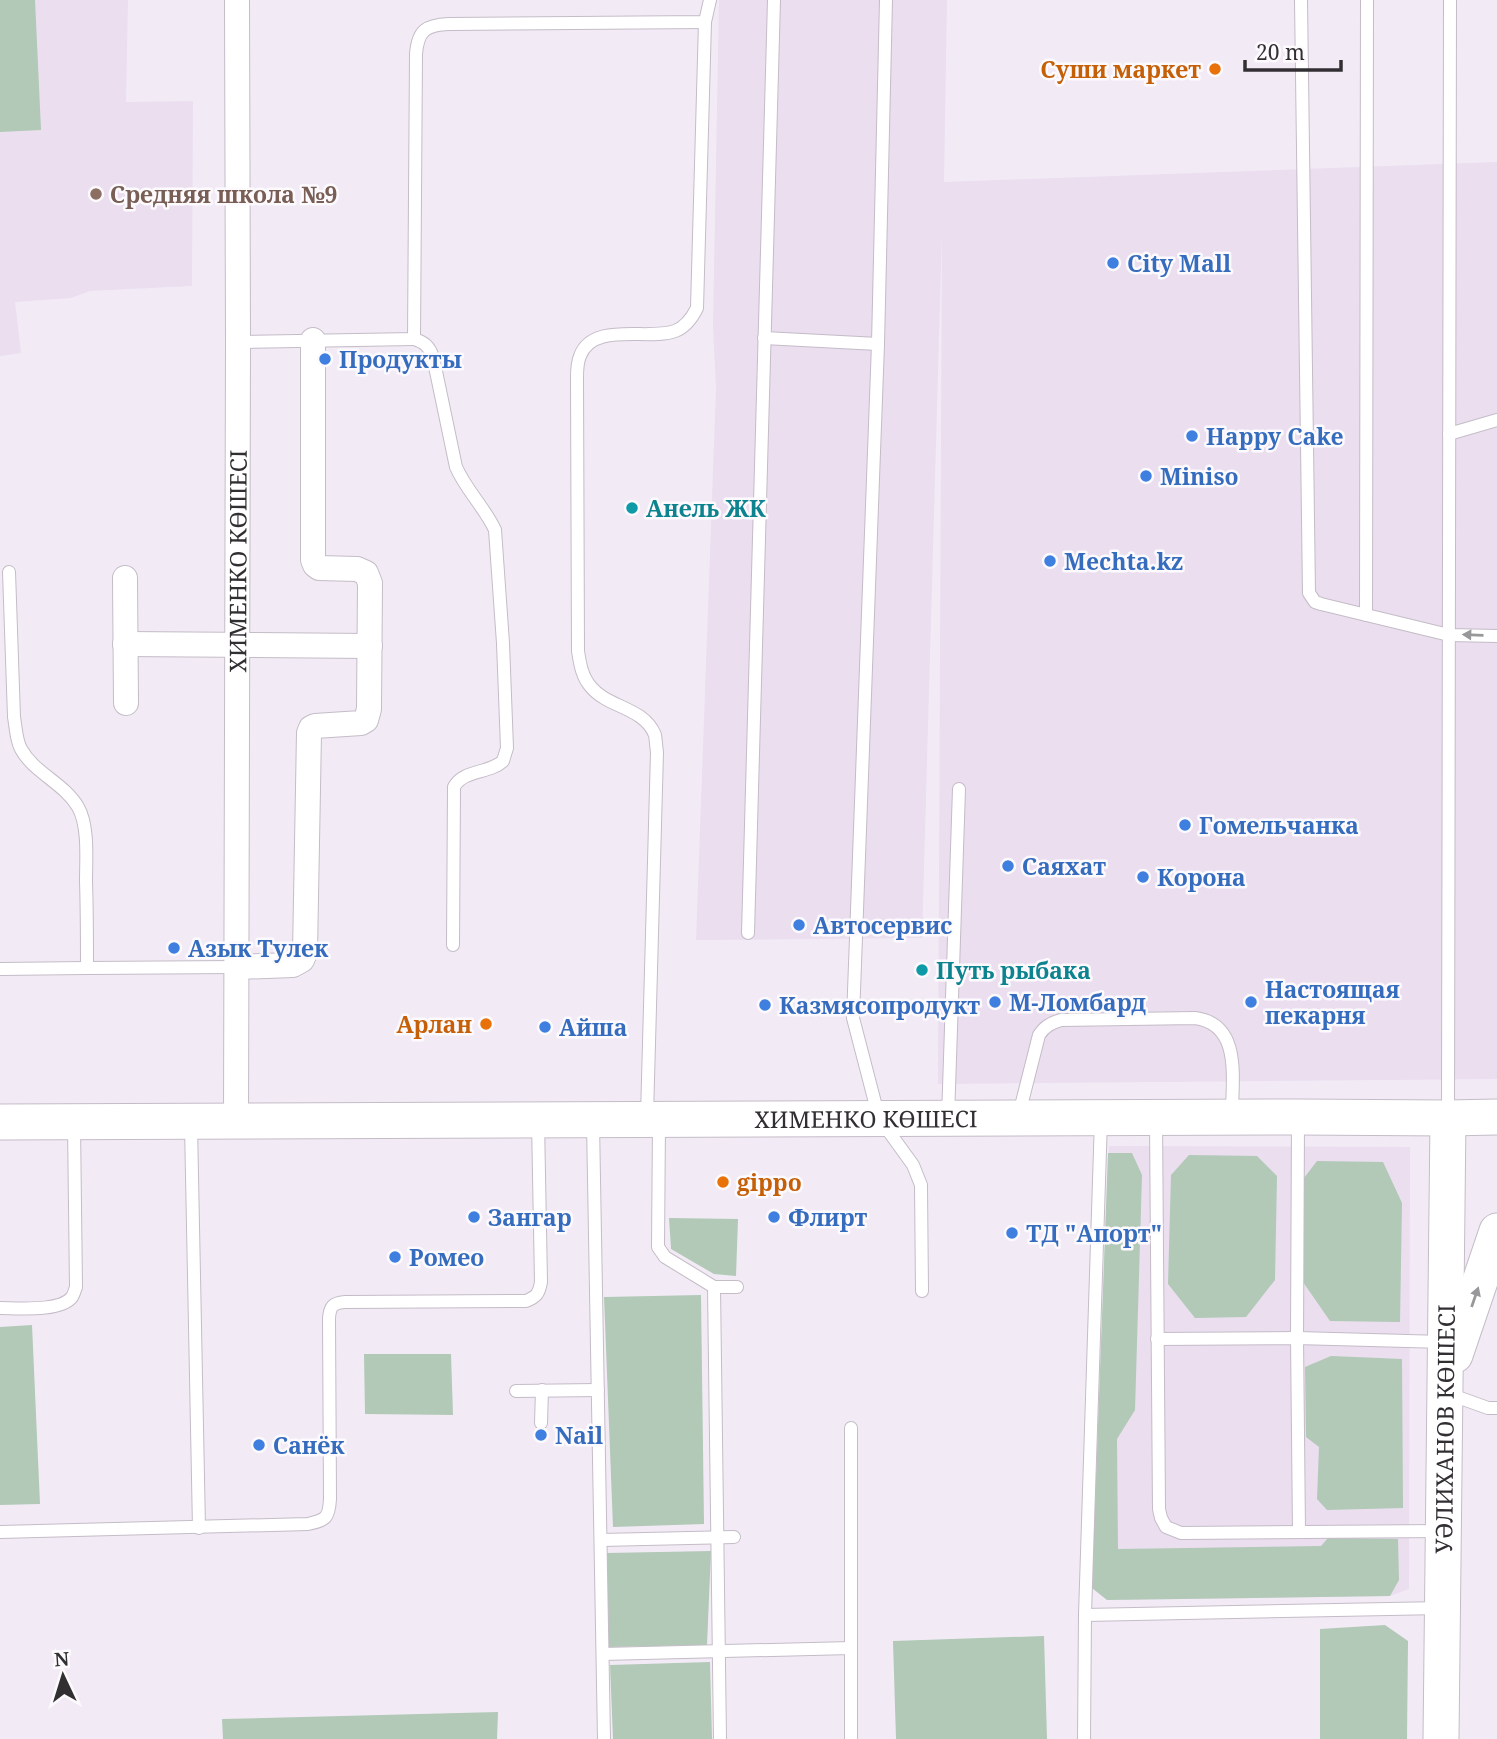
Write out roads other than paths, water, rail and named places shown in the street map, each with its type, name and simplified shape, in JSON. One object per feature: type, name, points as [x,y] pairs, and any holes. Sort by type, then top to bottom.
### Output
[{"type":"main road","name":"ХИМЕНКО КӨШЕСІ","points":[[0,1122],[1497,1117]]},
{"type":"main road","name":"УӘЛИХАНОВ КӨШЕСІ","points":[[1441,1739],[1448,1118]]},
{"type":"main road","points":[[1445,1389],[1497,1231]]},
{"type":"street","name":"ХИМЕНКО КӨШЕСІ","points":[[236,1121],[237,0]]},
{"type":"street","points":[[236,967],[293,965],[302,960],[305,953],[309,733],[311,728],[316,726],[355,724],[366,720],[369,709],[370,583],[366,573],[357,569],[319,568],[313,560],[313,340]]},
{"type":"street","points":[[125,578],[125,703]]},
{"type":"street","points":[[124,644],[370,646]]},
{"type":"lane","points":[[709,0],[705,22],[697,308],[692,319],[675,331],[597,338],[585,346],[580,355],[576,377],[578,651],[582,671],[589,686],[602,697],[645,720],[655,736],[653,1119],[658,1247],[665,1257],[714,1287],[737,1287]]},
{"type":"lane","points":[[748,933],[774,0]]},
{"type":"lane","points":[[886,0],[878,344],[853,1018],[879,1118],[913,1165],[922,1185],[922,1291]]},
{"type":"lane","points":[[1301,0],[1309,593],[1315,602],[1449,635],[1497,636]]},
{"type":"lane","points":[[1366,615],[1367,0]]},
{"type":"lane","points":[[1448,1118],[1450,0]]},
{"type":"lane","points":[[414,339],[416,54],[423,32],[429,27],[449,24],[705,22]]},
{"type":"lane","points":[[764,338],[878,344]]},
{"type":"lane","points":[[238,342],[414,339],[429,347],[456,467],[495,530],[507,748],[503,761],[492,769],[461,778],[454,787],[453,945]]},
{"type":"lane","points":[[1449,434],[1497,420]]},
{"type":"lane","points":[[9,572],[14,718],[20,748],[30,761],[67,793],[79,808],[83,824],[86,845],[87,968]]},
{"type":"lane","points":[[948,1118],[959,789]]},
{"type":"lane","points":[[0,969],[236,967]]},
{"type":"lane","points":[[1018,1118],[1039,1035],[1043,1028],[1051,1023],[1061,1020],[1195,1018],[1214,1023],[1229,1043],[1232,1056],[1232,1117]]},
{"type":"lane","points":[[1156,1117],[1159,1509],[1166,1527],[1181,1533],[1443,1531]]},
{"type":"lane","points":[[1298,1117],[1299,1532]]},
{"type":"lane","points":[[1084,1739],[1085,1615],[1101,1118]]},
{"type":"lane","points":[[0,1532],[199,1528],[308,1524],[321,1521],[329,1513],[330,1499],[329,1318],[334,1303],[526,1301],[536,1297],[541,1282],[538,1119]]},
{"type":"lane","points":[[593,1119],[604,1739]]},
{"type":"lane","points":[[0,1308],[58,1306],[71,1299],[74,1294],[74,1121]]},
{"type":"lane","points":[[191,1121],[199,1528]]},
{"type":"lane","points":[[714,1287],[720,1739]]},
{"type":"lane","points":[[1157,1339],[1297,1338],[1446,1342]]},
{"type":"lane","points":[[1445,1389],[1488,1408],[1497,1408]]},
{"type":"lane","points":[[541,1423],[542,1390]]},
{"type":"lane","points":[[516,1391],[598,1390]]},
{"type":"lane","points":[[851,1428],[851,1739]]},
{"type":"lane","points":[[601,1540],[734,1537]]},
{"type":"lane","points":[[1085,1615],[1442,1608]]},
{"type":"lane","points":[[603,1654],[851,1648]]},
{"type":"place","name":"Суши маркет","points":[[1215,69]]},
{"type":"place","name":"Средняя школа №9","points":[[96,194]]},
{"type":"place","name":"City Mall","points":[[1113,263]]},
{"type":"place","name":"Продукты","points":[[325,359]]},
{"type":"place","name":"Happy Cake","points":[[1192,436]]},
{"type":"place","name":"Miniso","points":[[1146,476]]},
{"type":"place","name":"Анель ЖК","points":[[632,508]]},
{"type":"place","name":"Mechta.kz","points":[[1050,561]]},
{"type":"place","name":"Гомельчанка","points":[[1185,825]]},
{"type":"place","name":"Саяхат","points":[[1008,866]]},
{"type":"place","name":"Корона","points":[[1143,877]]},
{"type":"place","name":"Автосервис","points":[[799,925]]},
{"type":"place","name":"Азык Тулек","points":[[174,948]]},
{"type":"place","name":"Путь рыбака","points":[[922,970]]},
{"type":"place","name":"М-Ломбард","points":[[995,1002]]},
{"type":"place","name":"Настоящая пекарня","points":[[1251,1002]]},
{"type":"place","name":"Казмясопродукт","points":[[765,1005]]},
{"type":"place","name":"Арлан","points":[[486,1024]]},
{"type":"place","name":"Айша","points":[[545,1027]]},
{"type":"place","name":"gippo","points":[[723,1182]]},
{"type":"place","name":"Зангар","points":[[474,1217]]},
{"type":"place","name":"Флирт","points":[[774,1217]]},
{"type":"place","name":"ТД \"Апорт\"","points":[[1012,1233]]},
{"type":"place","name":"Ромео","points":[[395,1257]]},
{"type":"place","name":"Nail","points":[[541,1435]]},
{"type":"place","name":"Санёк","points":[[259,1445]]}]
